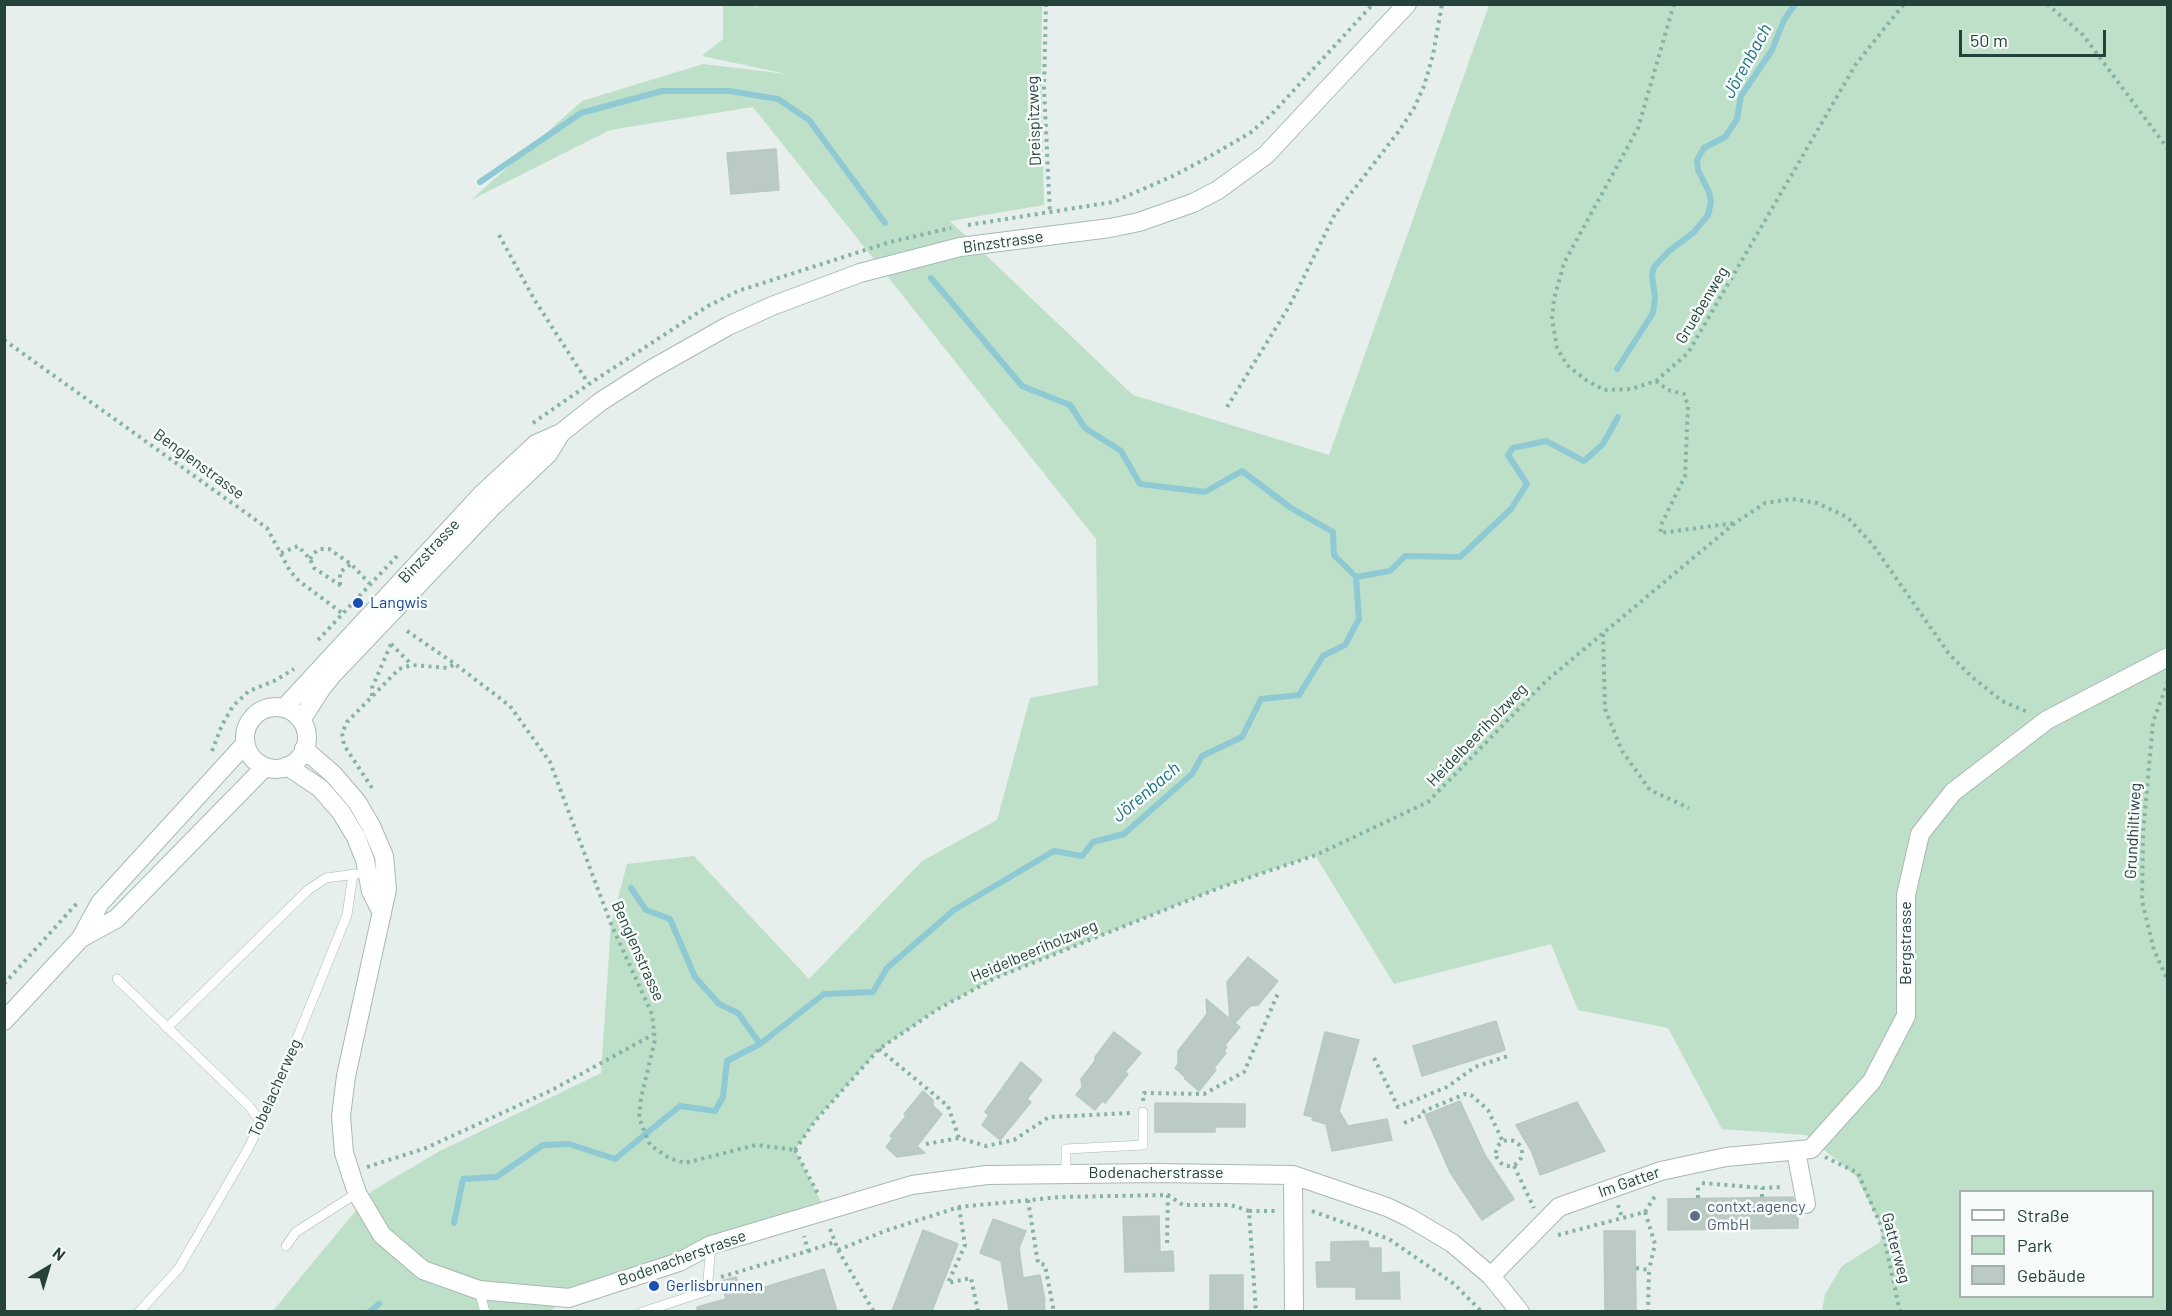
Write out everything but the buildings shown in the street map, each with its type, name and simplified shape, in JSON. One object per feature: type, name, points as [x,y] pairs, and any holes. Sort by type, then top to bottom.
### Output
[{"type":"street","name":"Binzstrasse","points":[[301,720],[321,688],[367,629],[482,494],[536,444],[561,433],[600,402],[650,370],[719,331],[812,290],[860,273],[960,247],[1138,222],[1175,210],[1218,190],[1266,155],[1407,4]]},
{"type":"street","name":"Binzstrasse","points":[[284,708],[367,629]]},
{"type":"street","name":"Bergstrasse","points":[[1804,1150],[1872,1081],[1906,1016],[1906,895],[1920,834],[1953,792],[2047,720],[2168,657]]},
{"type":"street","points":[[284,708],[301,720],[306,730],[304,749],[294,762],[287,766],[265,767],[249,754],[245,744],[248,724],[254,715],[263,709],[284,708]]},
{"type":"street","points":[[4,1021],[81,938],[100,903],[245,744]]},
{"type":"street","name":"Bodenacherstrasse","points":[[304,749],[333,774],[357,802],[384,856],[387,889],[346,1076],[341,1116],[344,1153],[357,1193],[382,1235],[423,1270],[479,1290],[571,1305],[679,1262],[711,1245],[912,1185],[987,1175],[1065,1173],[1293,1175],[1387,1207],[1452,1243],[1491,1276],[1520,1311]]},
{"type":"street","points":[[287,766],[320,788],[341,812],[356,837],[360,873],[382,913]]},
{"type":"street","points":[[81,938],[116,919],[265,767]]},
{"type":"street","points":[[1804,1150],[1803,1185],[1806,1204]]},
{"type":"street","name":"Im Gatter","points":[[1491,1276],[1559,1207],[1661,1170],[1726,1157],[1804,1150]]},
{"type":"street","points":[[1293,1175],[1294,1311]]},
{"type":"lane","points":[[166,1028],[308,890],[326,878],[387,871]]},
{"type":"lane","name":"Tobelacherweg","points":[[140,1311],[179,1268],[216,1208],[261,1122],[275,1093],[347,915],[360,873]]},
{"type":"lane","points":[[117,979],[249,1106],[261,1122]]},
{"type":"lane","points":[[1065,1173],[1066,1149],[1143,1145],[1143,1112]]},
{"type":"lane","points":[[286,1246],[296,1232],[357,1193]]},
{"type":"lane","points":[[642,1311],[707,1291],[711,1245]]},
{"type":"lane","points":[[479,1290],[485,1311]]},
{"type":"path","name":"Dreispitzweg","points":[[1046,4],[1044,88],[1050,236]]},
{"type":"path","points":[[963,226],[1113,202],[1173,177],[1250,133],[1285,100],[1373,4]]},
{"type":"path","points":[[1227,407],[1290,305],[1335,214],[1414,108],[1424,86],[1433,55],[1442,4]]},
{"type":"path","name":"Gruebenweg","points":[[1674,4],[1638,128],[1564,263],[1554,299],[1552,319],[1557,348],[1568,365],[1586,380],[1604,390],[1631,389],[1656,381],[1688,353],[1856,64],[1904,4]]},
{"type":"path","points":[[2047,4],[2083,35],[2168,149]]},
{"type":"path","points":[[532,424],[708,306],[738,291],[890,242],[951,228]]},
{"type":"path","points":[[499,235],[534,299],[600,402]]},
{"type":"path","name":"Benglenstrasse","points":[[4,340],[267,528],[290,571],[298,581],[342,613],[391,644],[412,665]]},
{"type":"path","points":[[1656,381],[1668,390],[1684,394],[1688,405],[1685,476],[1662,523],[1660,533],[1735,523]]},
{"type":"path","name":"Heidelbeeriholzweg","points":[[795,1150],[816,1121],[879,1049],[938,1009],[995,978],[1224,886],[1316,855],[1428,802],[1546,681],[1735,523],[1765,503],[1792,499],[1816,503],[1847,517],[1873,545],[1949,654],[1972,677],[2002,701],[2047,720]]},
{"type":"path","points":[[281,554],[298,546],[310,559],[314,568],[341,586],[340,572],[351,564]]},
{"type":"path","points":[[310,559],[321,549],[330,549],[351,564],[369,583]]},
{"type":"path","points":[[315,645],[369,583],[398,554]]},
{"type":"path","name":"Benglenstrasse","points":[[407,630],[510,706],[550,762],[611,924],[652,1014],[655,1040],[641,1098],[639,1118],[650,1145],[669,1158],[686,1163],[756,1145],[795,1150]]},
{"type":"path","points":[[1603,633],[1605,709],[1622,751],[1650,790],[1689,808]]},
{"type":"path","points":[[372,697],[372,688],[391,644]]},
{"type":"path","points":[[208,759],[217,742],[222,724],[233,706],[249,691],[274,681],[294,669],[301,661]]},
{"type":"path","points":[[373,790],[344,745],[342,733],[347,722],[399,669],[412,665],[447,668],[455,664]]},
{"type":"path","name":"Grundhiltiweg","points":[[2168,681],[2153,722],[2144,834],[2142,901],[2154,950],[2168,981]]},
{"type":"path","points":[[4,984],[85,894]]},
{"type":"path","points":[[926,1144],[959,1138],[986,1146],[1014,1140],[1049,1117],[1143,1112],[1144,1093],[1204,1094],[1244,1072],[1278,991]]},
{"type":"path","points":[[349,1171],[426,1148],[552,1090],[654,1034]]},
{"type":"path","points":[[879,1049],[948,1106],[959,1138]]},
{"type":"path","points":[[1374,1058],[1398,1107],[1447,1087],[1474,1067],[1508,1056]]},
{"type":"path","points":[[1404,1123],[1423,1115],[1424,1111],[1465,1094],[1471,1095],[1488,1110],[1503,1142]]},
{"type":"path","points":[[1512,1141],[1521,1148],[1522,1157],[1514,1165],[1504,1166],[1498,1160],[1497,1148],[1503,1142],[1512,1141]]},
{"type":"path","points":[[795,1150],[821,1199]]},
{"type":"path","name":"Gatterweg","points":[[1804,1150],[1858,1173],[1882,1228],[1900,1311]]},
{"type":"path","points":[[1514,1165],[1542,1224]]},
{"type":"path","points":[[1167,1173],[1167,1244]]},
{"type":"path","points":[[1688,1186],[1704,1182],[1762,1188],[1803,1185]]},
{"type":"path","points":[[1698,1184],[1698,1198]]},
{"type":"path","points":[[1762,1188],[1762,1197]]},
{"type":"path","points":[[1551,1243],[1559,1235],[1645,1212],[1656,1193],[1666,1191]]},
{"type":"path","points":[[838,1250],[885,1231],[958,1207],[1060,1197],[1168,1195],[1183,1205],[1231,1204],[1249,1211],[1316,1211],[1389,1239],[1454,1284],[1482,1311]]},
{"type":"path","points":[[1028,1200],[1038,1263],[1045,1265],[1054,1311]]},
{"type":"path","points":[[958,1207],[964,1245],[948,1283],[971,1278],[978,1311]]},
{"type":"path","points":[[1249,1211],[1256,1311]]},
{"type":"path","points":[[1645,1212],[1655,1244],[1649,1269],[1648,1311]]},
{"type":"path","points":[[799,1219],[808,1251]]},
{"type":"path","points":[[830,1229],[838,1250],[873,1311]]},
{"type":"path","points":[[708,1280],[835,1242]]},
{"type":"path","points":[[1636,1268],[1649,1269]]},
{"type":"green space","points":[[764,4],[1042,5],[1044,205],[950,221],[1133,395],[1329,455],[1489,5],[2167,5],[2167,1311],[1822,1311],[1825,1294],[1842,1266],[1880,1242],[1882,1228],[1856,1176],[1806,1135],[1722,1129],[1668,1028],[1578,1010],[1551,944],[1394,984],[1315,855],[1224,886],[995,978],[938,1009],[879,1049],[815,1121],[795,1150],[826,1211],[569,1298],[550,1311],[272,1312],[372,1191],[438,1152],[601,1073],[611,924],[627,864],[694,856],[809,979],[922,861],[997,820],[1030,698],[1098,685],[1096,539],[753,107],[610,130],[471,200],[582,101],[703,64],[787,74],[702,56],[723,39],[723,5],[754,5],[755,7]]},
{"type":"waterway","name":"Jörenbach","points":[[1617,369],[1653,313],[1655,298],[1652,275],[1654,267],[1669,251],[1693,233],[1708,215],[1711,202],[1709,192],[1698,170],[1697,160],[1704,148],[1725,137],[1732,127],[1737,119],[1741,96],[1772,50],[1784,20],[1795,4]]},
{"type":"waterway","points":[[480,182],[581,113],[662,91],[729,91],[778,99],[809,120],[885,223]]},
{"type":"waterway","points":[[931,278],[1022,386],[1070,405],[1085,428],[1121,451],[1140,484],[1205,492],[1242,471],[1291,508],[1333,532],[1334,555],[1356,577]]},
{"type":"waterway","name":"Jörenbach","points":[[454,1223],[463,1179],[496,1177],[543,1145],[569,1144],[615,1159],[680,1106],[715,1111],[723,1097],[727,1061],[760,1044],[824,994],[873,992],[887,968],[954,910],[1054,851],[1082,856],[1093,842],[1124,834],[1192,774],[1202,756],[1242,737],[1261,699],[1299,695],[1323,656],[1345,645],[1359,619],[1356,577],[1390,571],[1405,556],[1460,557],[1511,509],[1527,484],[1508,455],[1513,448],[1546,441],[1584,461],[1603,444],[1618,417]]},
{"type":"waterway","points":[[631,888],[646,910],[670,919],[695,977],[719,1004],[738,1013],[760,1044]]},
{"type":"waterway","name":"Jörenbach","points":[[369,1312],[379,1304]]},
{"type":"place","name":"Langwis","points":[[358,603]]},
{"type":"place","name":"contxt.agency GmbH","points":[[1695,1216]]},
{"type":"place","name":"Gerlisbrunnen","points":[[654,1286]]}]
